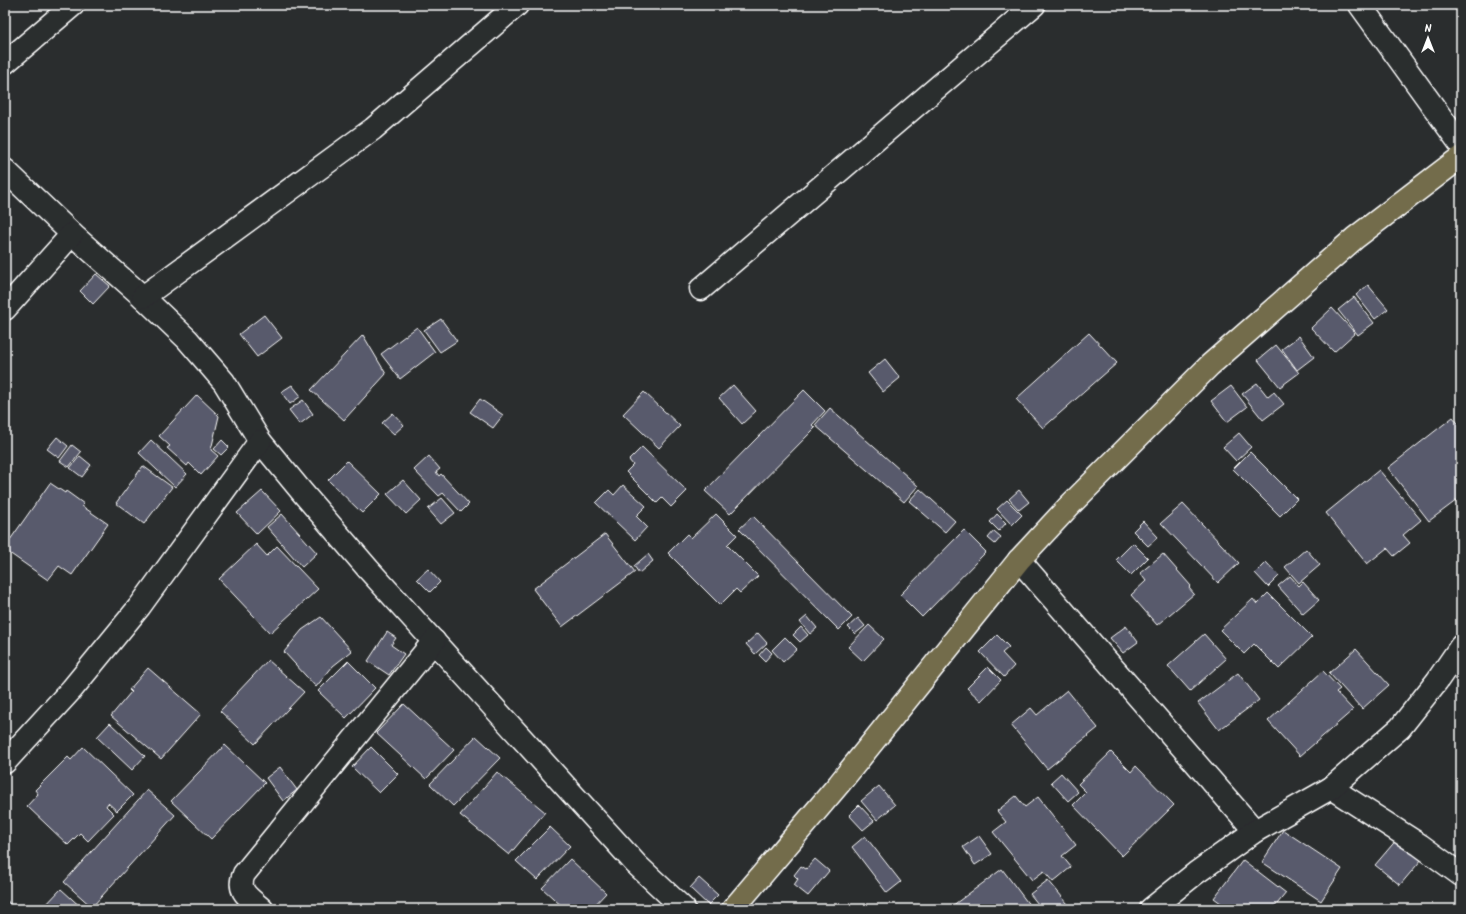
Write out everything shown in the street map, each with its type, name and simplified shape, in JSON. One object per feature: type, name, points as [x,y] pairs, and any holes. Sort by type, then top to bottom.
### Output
[{"type":"main road","points":[[733,909],[839,784],[1019,560],[1071,504],[1210,365],[1355,238],[1461,157]]},
{"type":"street","points":[[5,63],[73,5]]},
{"type":"street","points":[[143,297],[373,129],[517,5]]},
{"type":"street","points":[[1360,5],[1461,145]]},
{"type":"street","points":[[701,289],[1031,6]]},
{"type":"street","points":[[5,170],[72,234],[143,297],[187,339],[224,382],[260,441],[369,570],[636,864],[684,909]]},
{"type":"street","points":[[5,309],[72,234]]},
{"type":"street","points":[[5,762],[72,689],[140,606],[260,441]]},
{"type":"street","points":[[1019,560],[1255,831]]},
{"type":"street","points":[[262,909],[242,891],[240,882],[244,874],[434,641]]},
{"type":"street","points":[[1151,909],[1196,873],[1255,831],[1331,788],[1400,728],[1437,681],[1461,646]]},
{"type":"street","points":[[1331,788],[1420,845],[1461,875]]},
{"type":"building","points":[[96,274],[110,286],[93,304],[80,291]]},
{"type":"building","points":[[1368,285],[1388,309],[1375,319],[1356,295]]},
{"type":"building","points":[[1354,297],[1374,323],[1358,335],[1338,310]]},
{"type":"building","points":[[1332,308],[1355,333],[1334,352],[1311,328]]},
{"type":"building","points":[[264,315],[282,338],[257,357],[239,334]]},
{"type":"building","points":[[441,319],[457,341],[440,352],[424,330]]},
{"type":"building","points":[[417,327],[435,352],[400,379],[381,354]]},
{"type":"building","points":[[1089,333],[1117,363],[1043,428],[1016,399]]},
{"type":"building","points":[[363,335],[386,374],[344,420],[311,390]]},
{"type":"building","points":[[1299,336],[1314,357],[1297,370],[1282,349]]},
{"type":"building","points":[[1276,345],[1299,373],[1280,387],[1258,360]]},
{"type":"building","points":[[885,359],[900,378],[883,392],[868,373]]},
{"type":"building","points":[[1257,383],[1268,397],[1274,392],[1284,404],[1263,420],[1242,394]]},
{"type":"building","points":[[292,385],[301,396],[290,404],[281,392]]},
{"type":"building","points":[[733,385],[756,411],[742,424],[719,398]]},
{"type":"building","points":[[1231,386],[1247,407],[1227,422],[1211,401]]},
{"type":"building","points":[[804,390],[825,411],[812,425],[815,428],[730,514],[705,491]]},
{"type":"building","points":[[644,392],[680,426],[659,448],[623,414]]},
{"type":"building","points":[[197,395],[219,416],[211,450],[218,456],[201,475],[189,463],[187,466],[167,448],[170,446],[159,436]]},
{"type":"building","points":[[480,399],[503,415],[493,428],[470,412]]},
{"type":"building","points":[[303,400],[313,414],[300,424],[289,410]]},
{"type":"building","points":[[830,408],[918,486],[904,502],[815,425]]},
{"type":"building","points":[[393,413],[404,425],[394,434],[382,423]]},
{"type":"building","points":[[1453,417],[1461,427],[1461,497],[1429,521],[1388,468]]},
{"type":"building","points":[[1239,433],[1251,447],[1236,461],[1223,447]]},
{"type":"building","points":[[57,437],[68,446],[59,458],[47,449]]},
{"type":"building","points":[[151,440],[187,474],[175,487],[139,453]]},
{"type":"building","points":[[222,440],[229,447],[221,455],[214,449]]},
{"type":"building","points":[[72,445],[81,452],[69,467],[60,461]]},
{"type":"building","points":[[642,447],[687,491],[671,507],[662,498],[657,503],[626,472],[633,465],[629,460]]},
{"type":"building","points":[[1250,452],[1297,499],[1280,516],[1233,469]]},
{"type":"building","points":[[80,456],[91,465],[82,477],[70,468]]},
{"type":"building","points":[[429,456],[440,469],[436,472],[439,476],[441,474],[469,504],[461,512],[443,493],[439,496],[414,470]]},
{"type":"building","points":[[347,461],[381,494],[362,513],[328,480]]},
{"type":"building","points":[[143,466],[172,487],[144,524],[116,503]]},
{"type":"building","points":[[1379,470],[1421,520],[1403,535],[1410,543],[1394,556],[1387,548],[1367,564],[1326,513]]},
{"type":"building","points":[[403,480],[421,500],[406,514],[387,494]]},
{"type":"building","points":[[50,483],[65,493],[66,491],[84,504],[82,506],[108,524],[72,575],[59,566],[48,580],[5,550],[5,547]]},
{"type":"building","points":[[623,485],[646,506],[636,516],[647,527],[635,540],[596,503],[609,490],[614,495]]},
{"type":"building","points":[[920,489],[955,521],[945,532],[909,501]]},
{"type":"building","points":[[1019,490],[1029,502],[1019,510],[1009,499]]},
{"type":"building","points":[[262,491],[281,511],[257,534],[237,513]]},
{"type":"building","points":[[442,498],[455,513],[441,524],[428,509]]},
{"type":"building","points":[[1007,500],[1022,515],[1012,525],[997,509]]},
{"type":"building","points":[[1183,504],[1239,563],[1218,583],[1161,523]]},
{"type":"building","points":[[282,514],[317,553],[302,567],[267,527]]},
{"type":"building","points":[[716,514],[737,535],[727,545],[758,576],[740,593],[736,589],[720,605],[668,553],[687,534],[691,538]]},
{"type":"building","points":[[997,514],[1006,523],[999,531],[990,522]]},
{"type":"building","points":[[753,516],[852,617],[839,630],[739,529]]},
{"type":"building","points":[[1143,521],[1158,537],[1148,546],[1133,531]]},
{"type":"building","points":[[964,530],[986,552],[922,617],[900,595]]},
{"type":"building","points":[[994,531],[1001,537],[995,544],[988,538]]},
{"type":"building","points":[[605,534],[635,572],[562,627],[533,589]]},
{"type":"building","points":[[1133,543],[1148,558],[1131,575],[1116,560]]},
{"type":"building","points":[[256,544],[267,556],[277,546],[318,589],[270,633],[219,579]]},
{"type":"building","points":[[1306,549],[1320,565],[1299,583],[1285,567]]},
{"type":"building","points":[[648,554],[653,561],[639,573],[634,566]]},
{"type":"building","points":[[1163,554],[1191,586],[1189,588],[1194,594],[1157,625],[1131,595],[1146,581],[1140,573]]},
{"type":"building","points":[[1266,562],[1279,576],[1268,587],[1255,573]]},
{"type":"building","points":[[428,569],[440,582],[430,592],[417,579]]},
{"type":"building","points":[[1290,576],[1299,586],[1303,582],[1319,600],[1303,614],[1278,586]]},
{"type":"building","points":[[1268,593],[1312,637],[1279,669],[1254,644],[1244,654],[1220,630],[1253,599],[1257,604]]},
{"type":"building","points":[[807,616],[817,628],[810,634],[800,622]]},
{"type":"building","points":[[321,617],[352,651],[333,666],[316,687],[284,652],[302,630]]},
{"type":"building","points":[[858,618],[865,626],[855,634],[848,627]]},
{"type":"building","points":[[869,625],[884,639],[863,661],[848,647]]},
{"type":"building","points":[[1126,626],[1138,642],[1123,653],[1110,638]]},
{"type":"building","points":[[801,627],[808,635],[800,642],[793,635]]},
{"type":"building","points":[[387,632],[396,638],[391,645],[404,654],[389,675],[368,661]]},
{"type":"building","points":[[758,633],[767,643],[755,654],[746,644]]},
{"type":"building","points":[[1204,634],[1226,659],[1190,691],[1168,666]]},
{"type":"building","points":[[997,635],[1009,647],[1002,653],[1014,666],[1004,677],[980,652]]},
{"type":"building","points":[[785,637],[797,649],[783,662],[772,650]]},
{"type":"building","points":[[766,647],[772,653],[765,661],[759,655]]},
{"type":"building","points":[[1356,649],[1389,685],[1362,709],[1329,673]]},
{"type":"building","points":[[268,660],[304,692],[255,744],[220,711]]},
{"type":"building","points":[[348,661],[375,688],[346,718],[318,691]]},
{"type":"building","points":[[988,667],[1001,680],[981,701],[967,688]]},
{"type":"building","points":[[148,668],[201,714],[161,759],[111,716],[131,692],[129,690]]},
{"type":"building","points":[[1323,671],[1340,689],[1336,692],[1353,710],[1300,756],[1268,721]]},
{"type":"building","points":[[1238,673],[1259,700],[1219,730],[1198,703]]},
{"type":"building","points":[[1067,690],[1098,728],[1047,769],[1011,725],[1031,708],[1037,715]]},
{"type":"building","points":[[404,704],[454,750],[426,779],[376,733]]},
{"type":"building","points":[[110,723],[145,756],[132,770],[97,737]]},
{"type":"building","points":[[476,736],[500,758],[453,806],[430,784]]},
{"type":"building","points":[[225,745],[265,783],[211,839],[171,801]]},
{"type":"building","points":[[83,747],[133,795],[117,811],[108,803],[106,806],[114,814],[88,841],[80,833],[68,845],[27,806],[38,794],[35,790],[68,757],[71,760]]},
{"type":"building","points":[[371,747],[398,774],[379,793],[352,767]]},
{"type":"building","points":[[1111,752],[1131,772],[1136,766],[1174,805],[1122,856],[1073,805],[1086,792],[1078,784]]},
{"type":"building","points":[[280,767],[297,790],[283,801],[266,778]]},
{"type":"building","points":[[497,772],[545,812],[509,855],[460,815]]},
{"type":"building","points":[[1061,773],[1078,792],[1068,801],[1051,782]]},
{"type":"building","points":[[879,786],[895,805],[877,820],[861,801]]},
{"type":"building","points":[[147,790],[175,815],[92,907],[64,882]]},
{"type":"building","points":[[1016,796],[1025,807],[1038,797],[1076,845],[1062,856],[1071,867],[1053,882],[1044,871],[1032,880],[993,832],[1006,822],[997,811]]},
{"type":"building","points":[[859,805],[874,821],[863,830],[849,815]]},
{"type":"building","points":[[550,827],[570,846],[537,880],[516,861]]},
{"type":"building","points":[[1283,830],[1342,869],[1321,901],[1262,862]]},
{"type":"building","points":[[865,836],[901,882],[887,893],[852,847]]},
{"type":"building","points":[[979,836],[992,854],[975,865],[963,847]]},
{"type":"building","points":[[1398,838],[1422,859],[1400,885],[1375,865]]},
{"type":"building","points":[[570,859],[606,893],[591,909],[565,909],[542,888]]},
{"type":"building","points":[[815,859],[829,871],[808,896],[794,885],[798,879],[794,875],[801,866],[806,869]]},
{"type":"building","points":[[1243,860],[1286,893],[1273,909],[1229,909],[1214,898]]},
{"type":"building","points":[[1002,869],[1030,906],[1026,909],[948,909]]},
{"type":"building","points":[[699,878],[718,895],[708,905],[690,888]]},
{"type":"building","points":[[1048,880],[1072,909],[1042,909],[1030,894]]},
{"type":"building","points":[[61,889],[83,909],[42,909]]},
{"type":"building","points":[[5,898],[14,909],[5,909]]}]
